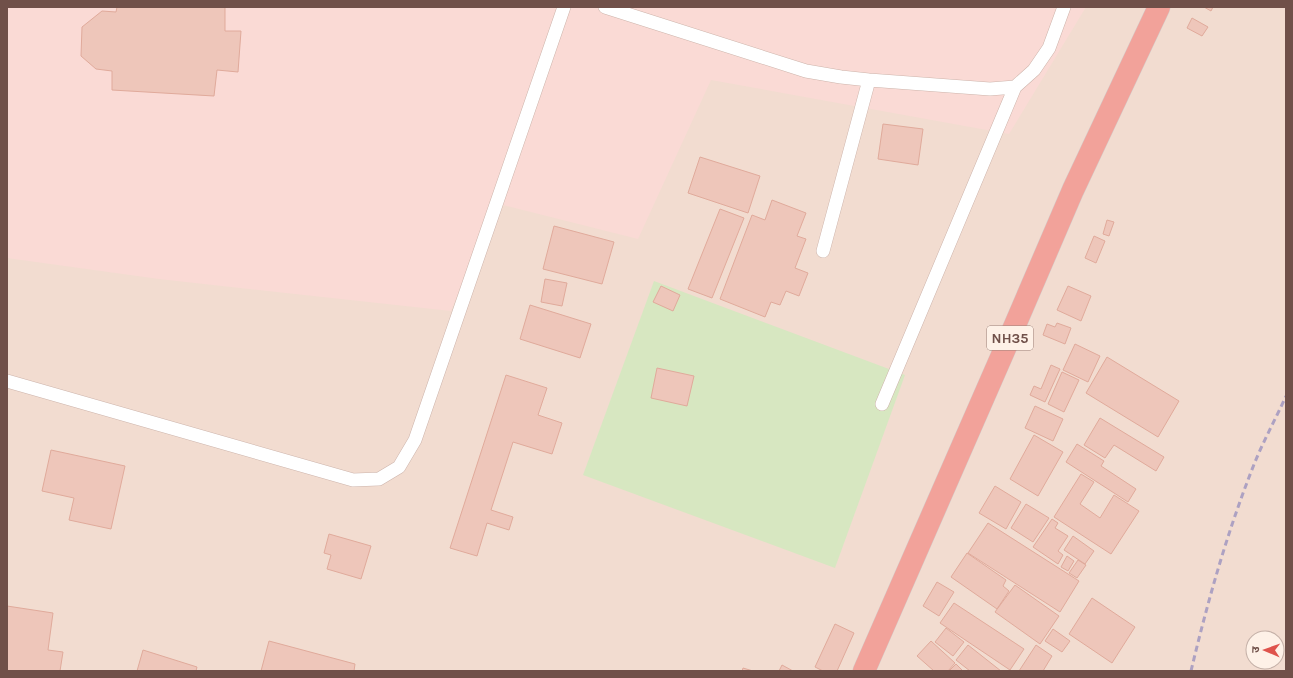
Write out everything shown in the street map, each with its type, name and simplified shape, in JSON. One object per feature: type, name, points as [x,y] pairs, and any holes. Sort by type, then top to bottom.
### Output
[{"type":"highway","name":"NH35","points":[[864,671],[1073,190],[1159,7]]},
{"type":"lane","points":[[7,381],[353,480],[379,479],[399,467],[415,440],[564,7]]},
{"type":"lane","points":[[605,7],[806,70],[841,77],[990,89],[1015,87]]},
{"type":"lane","points":[[882,404],[1015,87],[1034,70],[1049,48],[1064,7]]},
{"type":"lane","points":[[823,251],[869,80]]},
{"type":"shaded area","points":[[7,7],[1286,7],[1286,671],[7,671]]},
{"type":"shaded area","points":[[7,7],[1086,7],[1009,134],[711,80],[638,239],[495,203],[451,311],[159,279],[7,258]]},
{"type":"green space","points":[[654,281],[905,375],[835,568],[583,475]]},
{"type":"building","points":[[117,7],[225,7],[225,31],[241,31],[238,72],[217,70],[214,96],[112,90],[112,71],[96,69],[81,56],[82,27],[102,11],[116,12]]},
{"type":"building","points":[[1204,7],[1213,7],[1211,11]]},
{"type":"building","points":[[1192,18],[1208,27],[1202,36],[1187,28]]},
{"type":"building","points":[[883,124],[923,129],[918,165],[878,159]]},
{"type":"building","points":[[700,157],[760,176],[748,213],[688,193]]},
{"type":"building","points":[[772,200],[806,213],[797,236],[806,239],[795,268],[808,273],[799,296],[786,291],[780,305],[771,302],[765,317],[720,299],[752,215],[765,220]]},
{"type":"building","points":[[720,209],[744,218],[712,298],[688,289]]},
{"type":"building","points":[[1107,220],[1114,222],[1109,236],[1103,234]]},
{"type":"building","points":[[554,226],[614,242],[602,284],[543,269]]},
{"type":"building","points":[[1094,236],[1105,241],[1096,263],[1085,258]]},
{"type":"building","points":[[545,279],[567,283],[562,306],[541,302]]},
{"type":"building","points":[[661,286],[680,295],[673,311],[653,302]]},
{"type":"building","points":[[1068,286],[1091,296],[1081,321],[1057,310]]},
{"type":"building","points":[[530,305],[591,324],[580,358],[520,339]]},
{"type":"building","points":[[1057,323],[1071,328],[1065,344],[1043,335],[1047,324],[1055,327]]},
{"type":"building","points":[[1075,344],[1100,356],[1088,382],[1063,370]]},
{"type":"building","points":[[1107,357],[1179,401],[1158,437],[1086,393]]},
{"type":"building","points":[[1051,365],[1060,369],[1045,402],[1030,395],[1034,386],[1041,389]]},
{"type":"building","points":[[657,368],[694,376],[687,406],[651,398]]},
{"type":"building","points":[[1062,372],[1079,380],[1064,412],[1048,404]]},
{"type":"building","points":[[506,375],[547,388],[538,415],[562,423],[552,454],[513,442],[491,510],[513,517],[509,530],[487,523],[477,556],[450,548]]},
{"type":"building","points":[[1035,406],[1063,419],[1053,441],[1025,428]]},
{"type":"building","points":[[1100,418],[1164,457],[1156,471],[1114,445],[1105,458],[1084,445]]},
{"type":"building","points":[[1034,435],[1063,452],[1038,496],[1010,479]]},
{"type":"building","points":[[1077,444],[1104,461],[1101,466],[1136,489],[1128,502],[1066,462]]},
{"type":"building","points":[[51,450],[125,466],[111,529],[69,520],[74,498],[42,491]]},
{"type":"building","points":[[1081,474],[1094,482],[1080,504],[1100,518],[1114,495],[1139,511],[1111,554],[1054,517]]},
{"type":"building","points":[[995,486],[1021,502],[1006,529],[979,513]]},
{"type":"building","points":[[1026,504],[1049,518],[1033,542],[1011,528]]},
{"type":"building","points":[[1052,519],[1058,523],[1055,528],[1068,536],[1058,551],[1063,555],[1058,564],[1033,547]]},
{"type":"building","points":[[988,523],[1079,581],[1060,612],[968,553]]},
{"type":"building","points":[[329,534],[371,546],[361,579],[327,569],[331,555],[324,553]]},
{"type":"building","points":[[1073,536],[1094,551],[1085,564],[1064,550]]},
{"type":"building","points":[[967,553],[1006,580],[1003,586],[1009,591],[997,609],[951,577]]},
{"type":"building","points":[[1067,556],[1074,561],[1068,571],[1061,567]]},
{"type":"building","points":[[1078,560],[1086,565],[1077,578],[1069,573]]},
{"type":"building","points":[[937,582],[954,592],[939,616],[923,606]]},
{"type":"building","points":[[1015,585],[1059,616],[1040,644],[995,612]]},
{"type":"building","points":[[1092,598],[1135,627],[1112,663],[1069,634]]},
{"type":"building","points":[[954,603],[1024,649],[1010,670],[940,623]]},
{"type":"building","points":[[7,606],[53,613],[48,650],[63,652],[60,671],[7,671]]},
{"type":"building","points":[[835,624],[854,633],[837,671],[823,671],[815,667]]},
{"type":"building","points":[[946,628],[964,642],[953,656],[935,642]]},
{"type":"building","points":[[1053,629],[1070,641],[1062,652],[1045,641]]},
{"type":"building","points":[[269,641],[355,664],[354,671],[261,671]]},
{"type":"building","points":[[931,641],[955,663],[948,671],[934,671],[917,656]]},
{"type":"building","points":[[968,645],[1001,671],[970,671],[956,660]]},
{"type":"building","points":[[1036,645],[1052,656],[1043,671],[1019,671]]},
{"type":"building","points":[[143,650],[197,667],[196,671],[137,671]]},
{"type":"building","points":[[956,664],[963,671],[949,671]]},
{"type":"building","points":[[782,665],[793,671],[779,671]]},
{"type":"building","points":[[743,668],[753,671],[742,671]]},
{"type":"railway","points":[[1191,671],[1204,618],[1227,539],[1245,487],[1286,396]]}]
